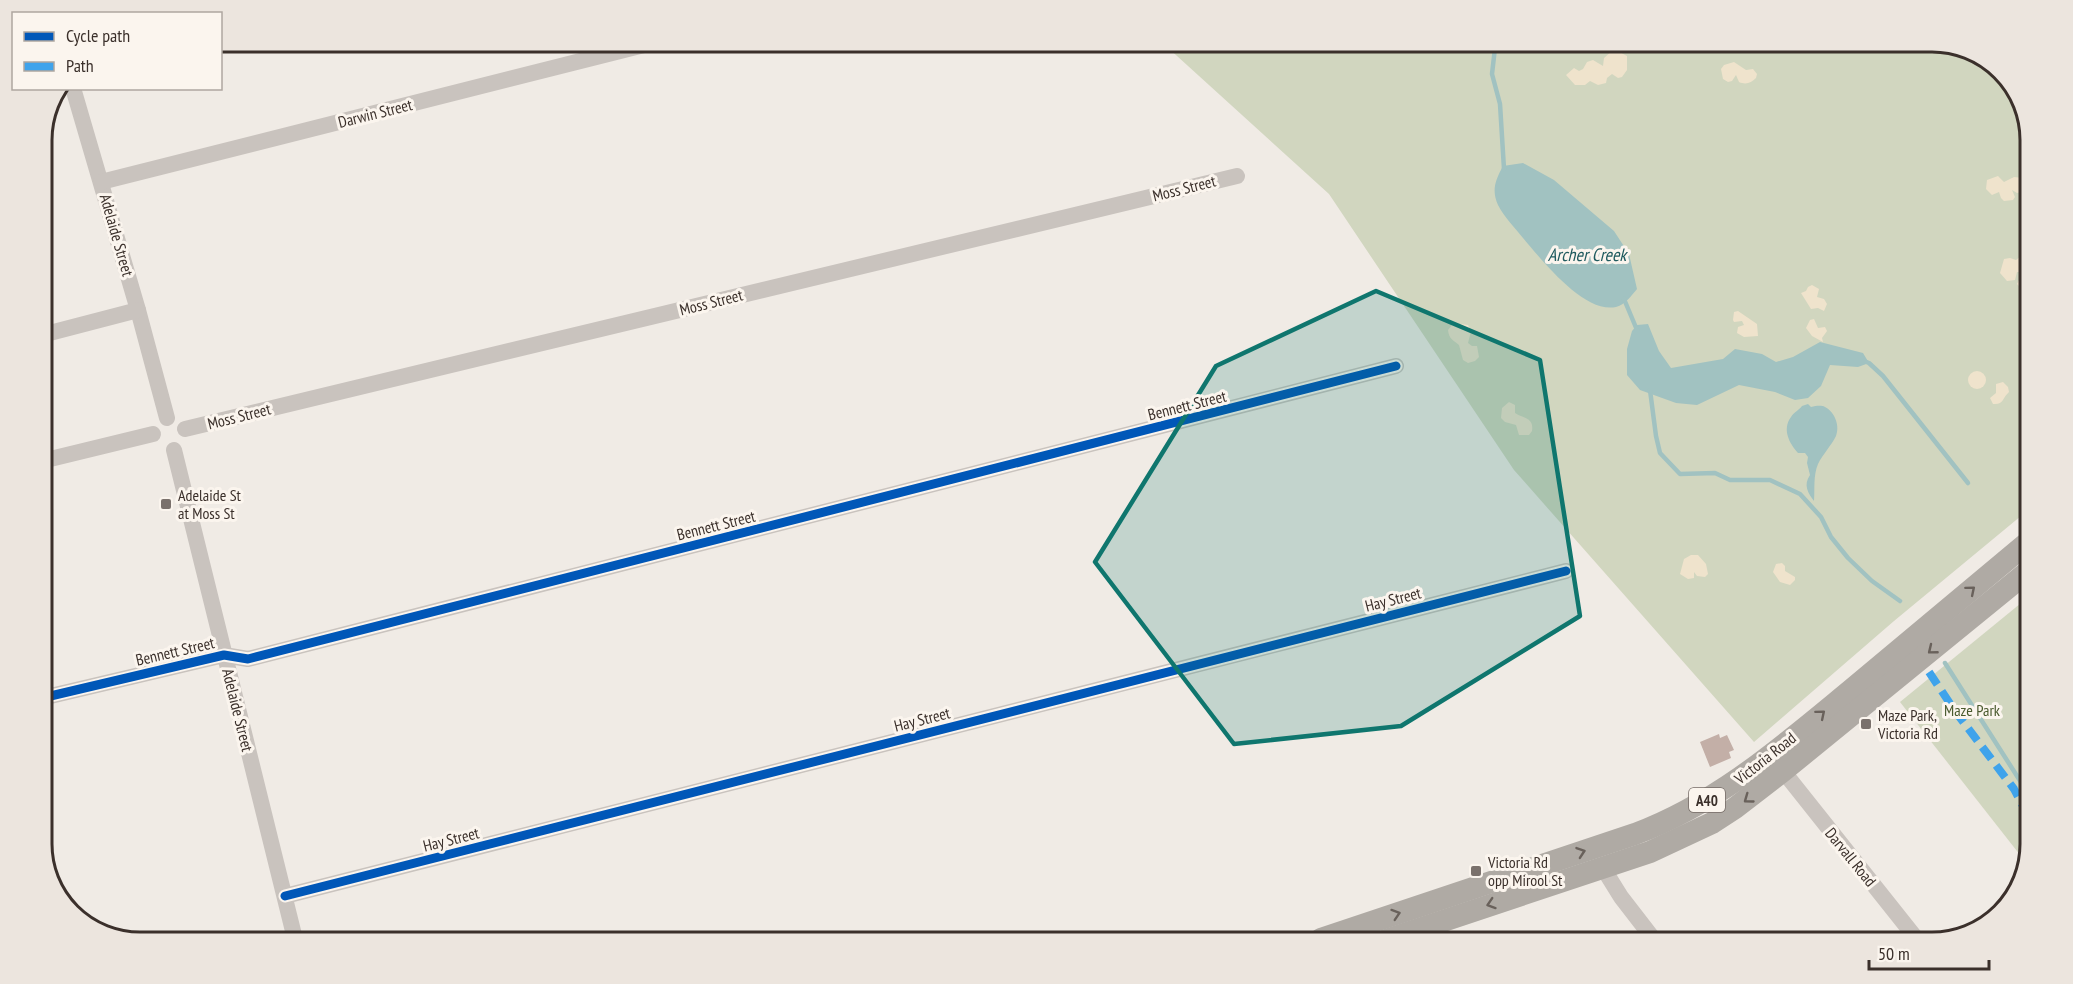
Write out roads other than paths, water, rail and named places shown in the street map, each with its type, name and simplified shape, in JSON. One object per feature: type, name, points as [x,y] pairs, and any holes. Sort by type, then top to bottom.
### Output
[{"type":"highway","name":"Victoria Road","points":[[1342,932],[1635,834],[1685,813],[1718,794],[1772,754],[2020,549]]},
{"type":"highway","name":"Victoria Road","points":[[1410,932],[1650,852],[1712,823],[1784,771],[2020,578]]},
{"type":"street","name":"Darwin Street","points":[[101,182],[616,52]]},
{"type":"street","name":"Adelaide Street","points":[[74,90],[167,418]]},
{"type":"street","name":"Moss Street","points":[[185,429],[1237,176]]},
{"type":"street","points":[[53,332],[138,310]]},
{"type":"street","name":"Bennett Street","points":[[53,695],[224,654],[248,659],[1396,366]]},
{"type":"street","points":[[171,417],[180,421],[185,429],[185,439],[174,450],[160,447],[153,434],[157,423],[167,418],[171,417]]},
{"type":"street","points":[[53,458],[153,434]]},
{"type":"street","name":"Adelaide Street","points":[[174,450],[293,932]]},
{"type":"street","name":"Hay Street","points":[[285,896],[1566,571]]},
{"type":"street","name":"Darvall Road","points":[[1784,771],[1911,932]]},
{"type":"street","points":[[1603,868],[1621,897],[1648,932]]},
{"type":"water","name":"Archer Creek","points":[[1523,163],[1554,180],[1614,231],[1629,254],[1637,289],[1623,304],[1616,307],[1604,307],[1578,294],[1552,271],[1503,214],[1495,194],[1498,175],[1503,166]]},
{"type":"water","points":[[1648,324],[1659,351],[1671,368],[1723,359],[1735,349],[1762,354],[1776,362],[1793,357],[1820,342],[1863,353],[1869,363],[1858,367],[1830,365],[1821,386],[1808,398],[1795,400],[1775,392],[1739,385],[1697,405],[1676,403],[1640,390],[1627,375],[1627,349],[1632,331],[1637,325]]},
{"type":"water","points":[[1808,404],[1811,407],[1822,406],[1829,409],[1837,424],[1836,436],[1816,469],[1814,501],[1807,486],[1810,475],[1808,457],[1805,453],[1798,453],[1789,440],[1787,431],[1792,415]]},
{"type":"waterway","name":"Archer Creek","points":[[1495,52],[1492,74],[1500,104],[1504,169]]},
{"type":"waterway","name":"Archer Creek","points":[[1624,299],[1637,330]]},
{"type":"waterway","name":"Archer Creek","points":[[1864,361],[1883,376],[1968,483]]},
{"type":"waterway","name":"Archer Creek","points":[[1650,390],[1660,453],[1680,474],[1715,473],[1730,480],[1770,480],[1800,494],[1821,517],[1831,537],[1848,558],[1872,581],[1900,601]]},
{"type":"waterway","name":"Archer Creek","points":[[1945,663],[2020,781]]},
{"type":"place","name":"Adelaide St at Moss St","points":[[166,504]]},
{"type":"place","name":"Maze Park, Victoria Rd","points":[[1866,724]]},
{"type":"place","name":"Victoria Rd opp Mirool St","points":[[1476,871]]},
{"type":"park label","name":"Maze Park","points":[[1972,710]]}]
